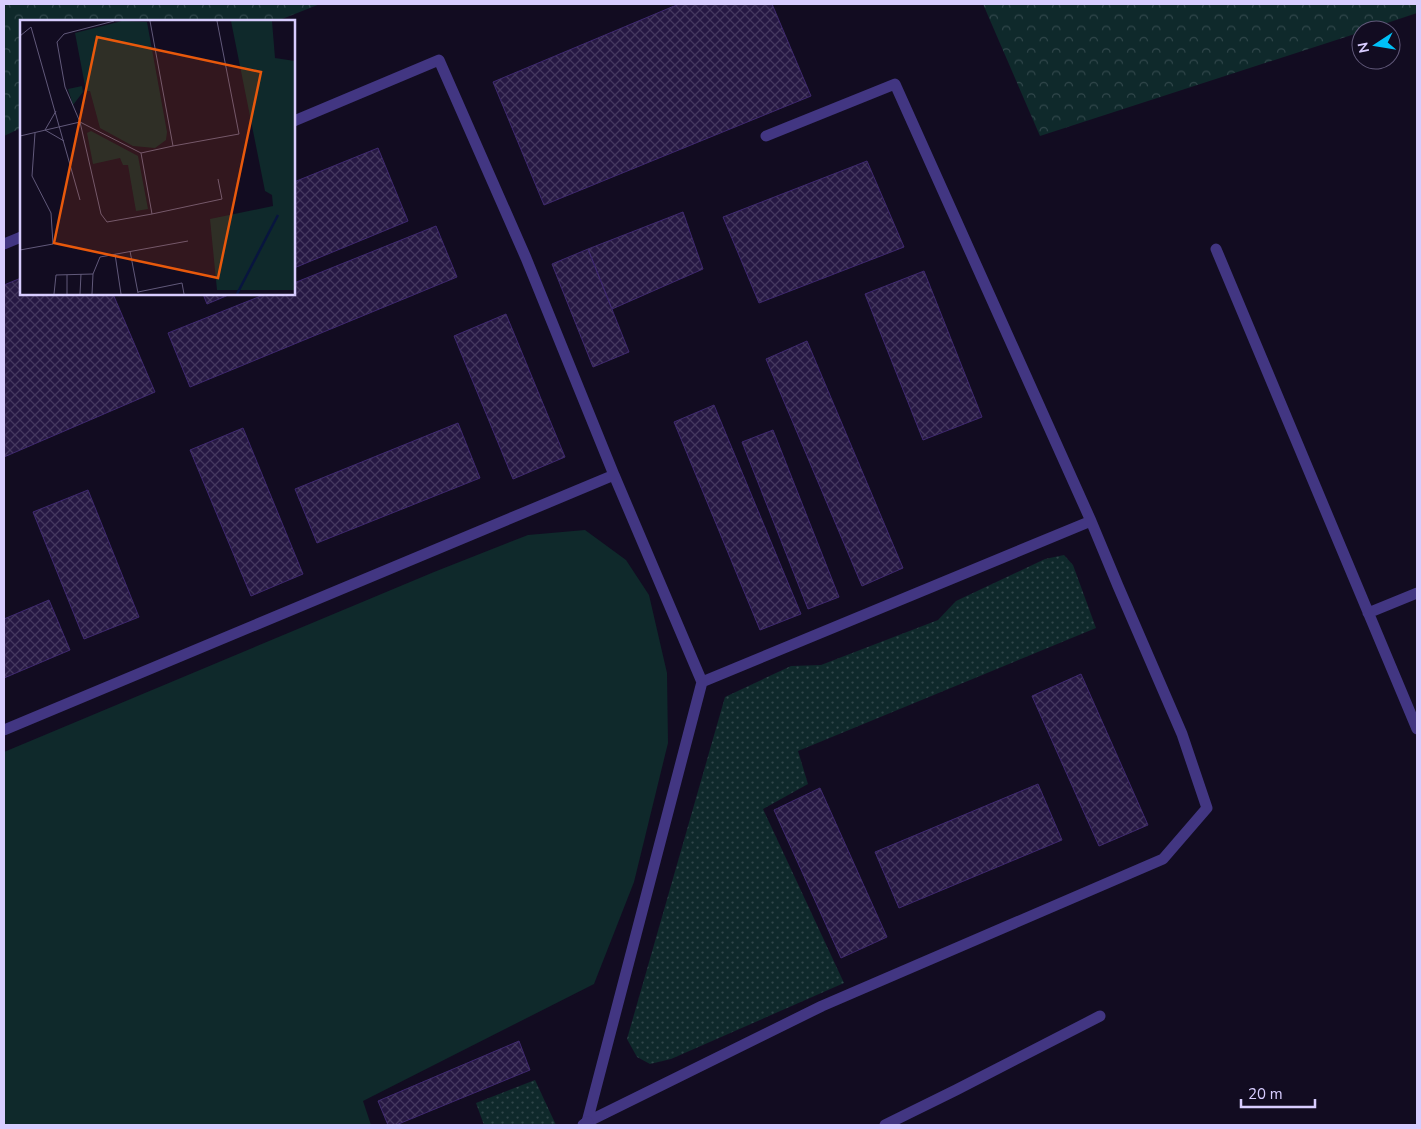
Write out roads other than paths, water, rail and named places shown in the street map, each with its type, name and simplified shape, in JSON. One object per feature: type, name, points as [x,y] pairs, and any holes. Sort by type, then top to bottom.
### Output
[{"type":"lane","points":[[295,121],[439,60],[526,258],[614,475],[702,682],[586,1124]]},
{"type":"lane","points":[[586,1124],[822,1006],[1163,859],[1206,808],[1182,734],[1091,521],[895,84],[766,136]]},
{"type":"lane","points":[[4,244],[20,237]]},
{"type":"lane","points":[[1216,248],[1368,613],[1413,709],[1417,729]]},
{"type":"lane","points":[[4,730],[614,475]]},
{"type":"lane","points":[[702,682],[1091,521]]},
{"type":"lane","points":[[1368,613],[1417,593]]},
{"type":"lane","points":[[886,1125],[1100,1016]]}]
